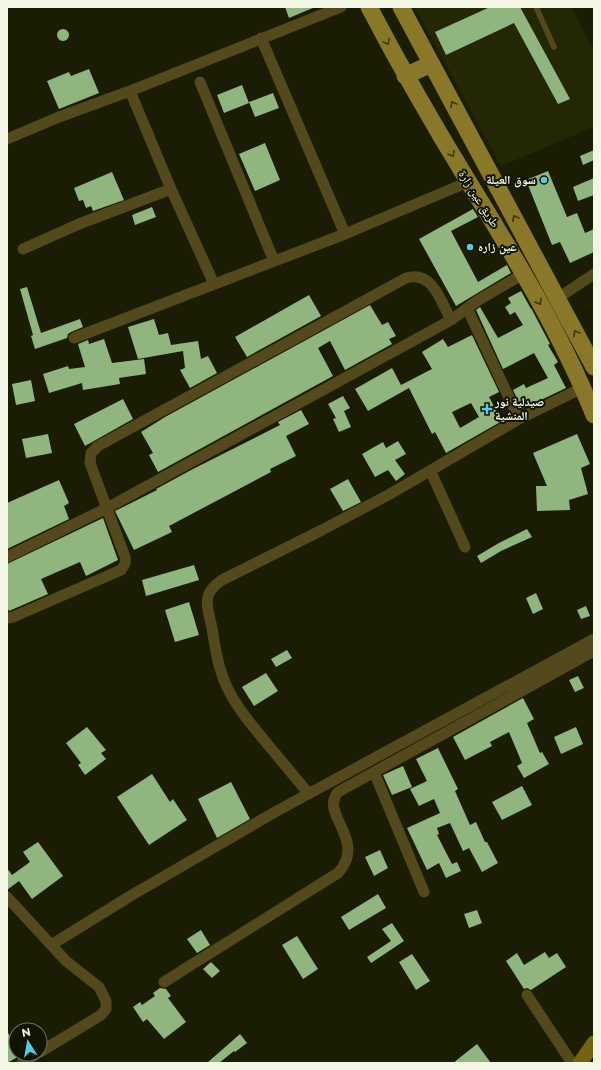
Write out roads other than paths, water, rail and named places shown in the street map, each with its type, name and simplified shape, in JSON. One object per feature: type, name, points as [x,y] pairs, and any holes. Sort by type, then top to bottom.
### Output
[{"type":"main road","name":"طريق عين زارة","points":[[369,7],[406,76],[468,182],[496,225],[559,338],[594,415]]},
{"type":"main road","name":"طريق عين زارة","points":[[401,7],[594,367]]},
{"type":"main road","points":[[406,76],[432,64]]},
{"type":"main road","points":[[580,1063],[594,1043]]},
{"type":"street","points":[[7,139],[59,117],[130,91],[341,7]]},
{"type":"street","points":[[261,38],[345,234]]},
{"type":"street","points":[[200,82],[274,261]]},
{"type":"street","points":[[130,91],[171,189],[214,284]]},
{"type":"street","points":[[74,338],[345,234],[468,182]]},
{"type":"street","points":[[22,249],[79,224],[171,189]]},
{"type":"street","points":[[7,557],[107,508],[451,320],[477,301],[523,274]]},
{"type":"street","points":[[558,298],[594,274]]},
{"type":"street","points":[[7,618],[14,617],[120,570],[124,566],[126,562],[125,556],[90,463],[90,456],[93,450],[98,446],[237,369],[411,277],[424,278],[431,283],[451,320]]},
{"type":"street","points":[[467,308],[520,419]]},
{"type":"street","points":[[308,794],[236,704],[226,684],[219,665],[207,604],[208,594],[213,586],[431,472],[520,419],[582,388]]},
{"type":"street","points":[[431,472],[465,547]]},
{"type":"street","points":[[51,945],[132,894],[275,812],[594,639]]},
{"type":"street","points":[[164,982],[338,873],[347,860],[348,846],[333,808],[333,799],[335,795],[594,651]]},
{"type":"street","points":[[374,772],[424,892]]},
{"type":"street","points":[[7,897],[66,960],[99,987],[106,1001],[106,1009],[101,1015],[48,1047]]},
{"type":"street","points":[[527,995],[572,1063]]},
{"type":"lane","points":[[536,7],[554,46]]},
{"type":"place","name":"سوق العيلة","points":[[544,180]]},
{"type":"place","name":"عين زاره","points":[[470,247]]},
{"type":"place","name":"صيدلية نور المنشية","points":[[487,409]]}]
